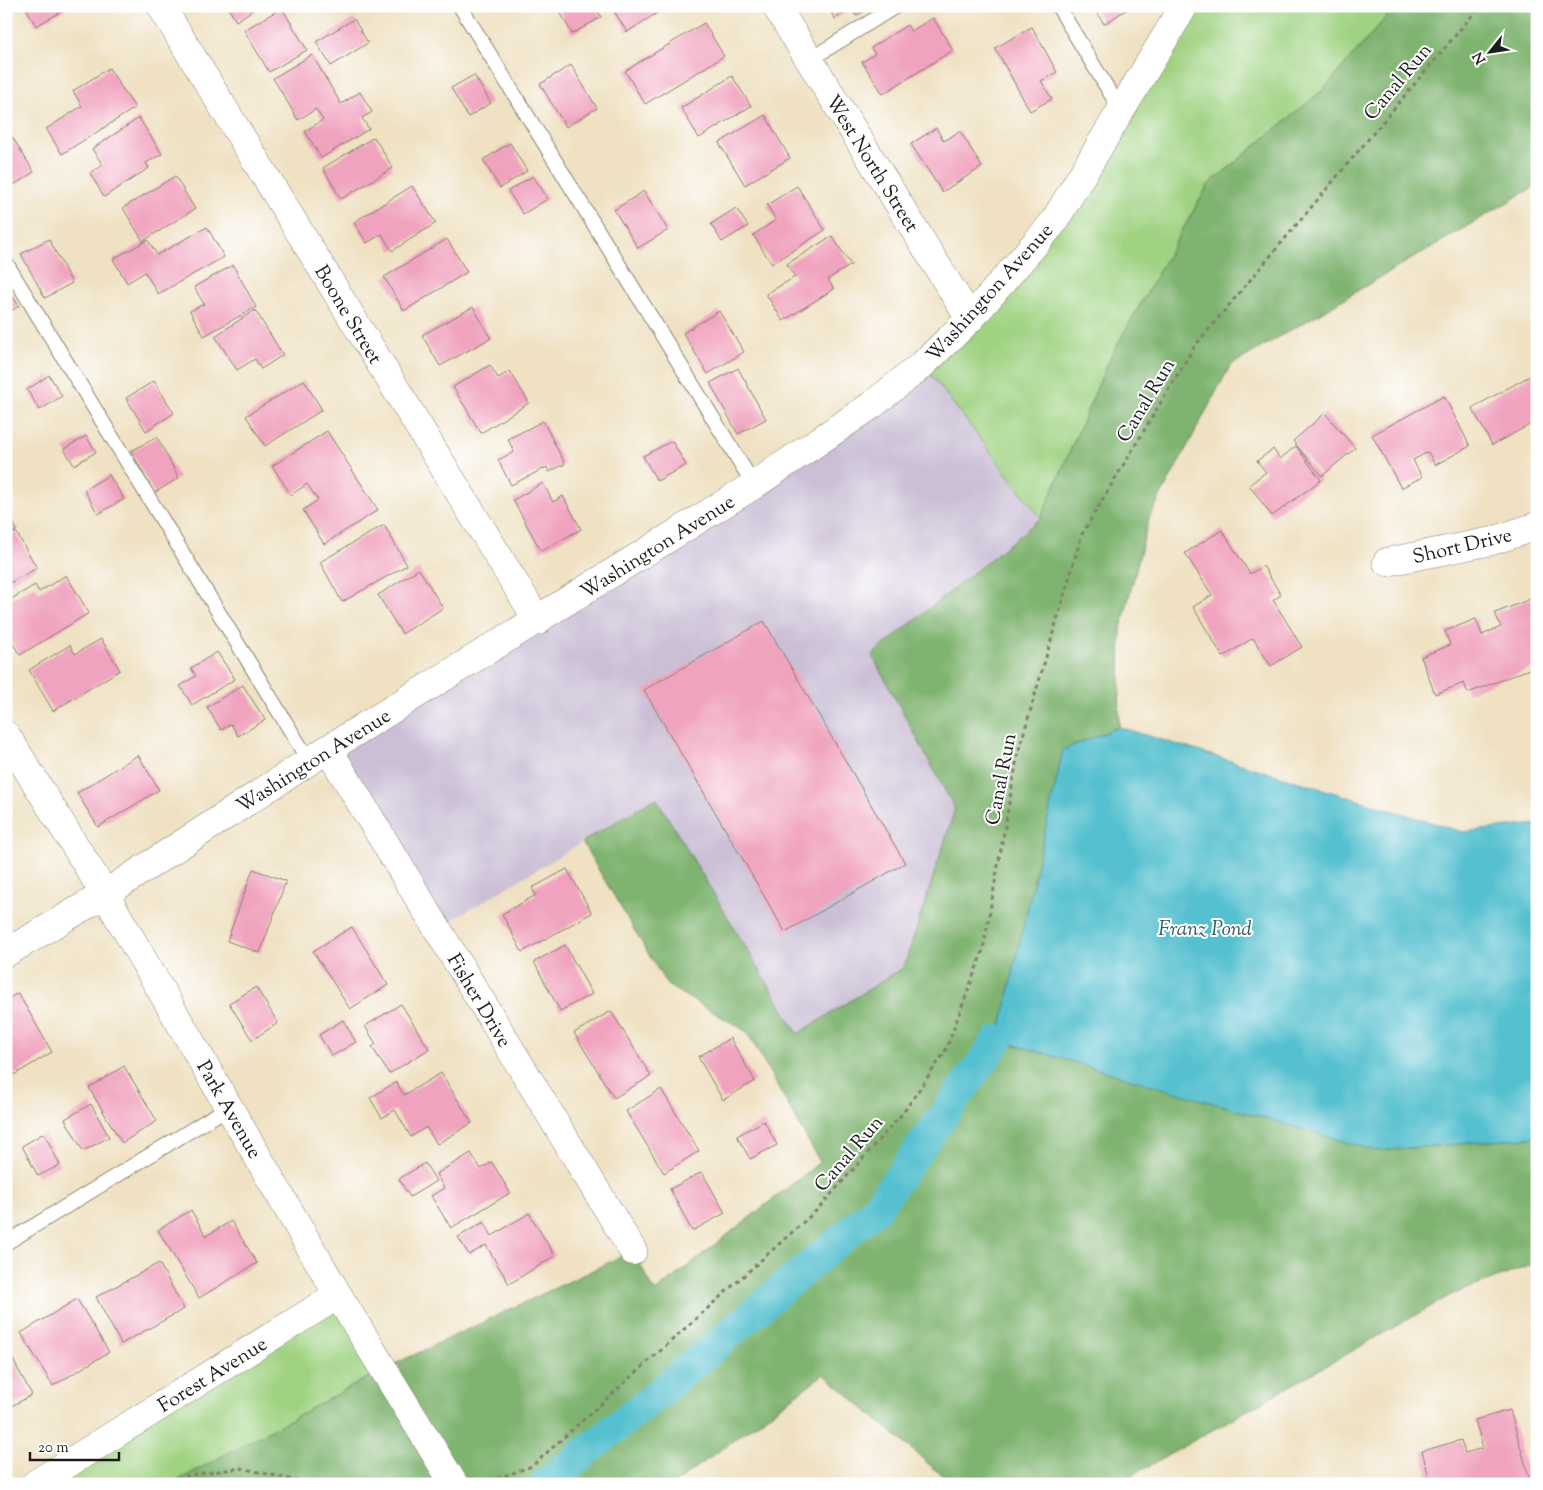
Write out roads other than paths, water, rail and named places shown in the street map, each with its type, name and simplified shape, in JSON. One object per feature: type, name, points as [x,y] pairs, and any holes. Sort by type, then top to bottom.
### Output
[{"type":"street","name":"Boone Street","points":[[161,6],[538,621]]},
{"type":"street","name":"West North Street","points":[[776,6],[970,319]]},
{"type":"street","name":"Washington Avenue","points":[[6,953],[105,894],[318,755],[538,621],[754,485],[872,405],[923,364],[970,319],[1053,224],[1184,6]]},
{"type":"street","name":"Short Drive","points":[[1387,562],[1492,541],[1537,526]]},
{"type":"street","name":"Park Avenue","points":[[6,735],[105,894],[338,1295],[454,1484]]},
{"type":"street","name":"Fisher Drive","points":[[318,755],[633,1251]]},
{"type":"street","name":"Forest Avenue","points":[[36,1484],[338,1295]]},
{"type":"lane","points":[[460,6],[754,485]]},
{"type":"lane","points":[[809,60],[896,6]]},
{"type":"lane","points":[[1058,6],[1121,111]]},
{"type":"lane","points":[[6,263],[318,755]]},
{"type":"lane","points":[[6,1243],[229,1107]]},
{"type":"water","name":"Franz Pond","points":[[1119,727],[1463,832],[1537,824],[1537,1137],[1376,1151],[998,1040],[1063,750]]},
{"type":"waterway","points":[[545,1484],[658,1394],[875,1210],[998,1040]]}]
